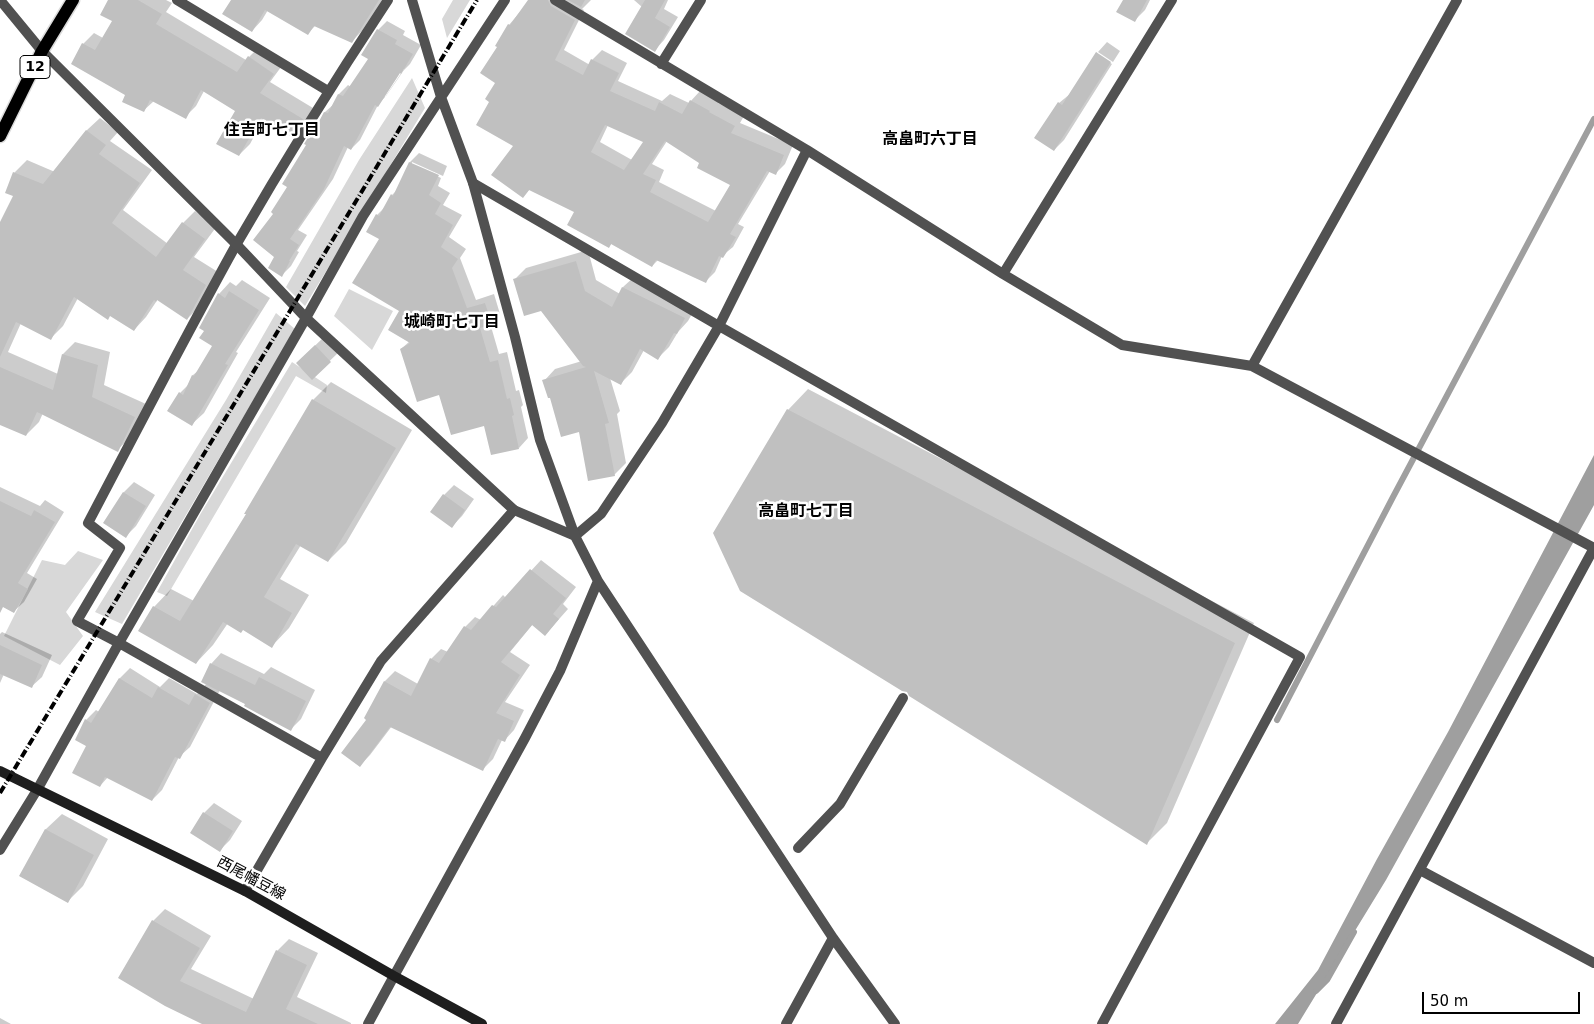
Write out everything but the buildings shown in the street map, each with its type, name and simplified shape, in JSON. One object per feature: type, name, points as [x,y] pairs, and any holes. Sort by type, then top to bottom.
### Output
[{"type":"main road","name":"12","points":[[0,136],[42,51],[73,0]]},
{"type":"main road","name":"西尾幡豆線","points":[[0,771],[245,891],[482,1024]]},
{"type":"street","points":[[0,0],[42,51],[237,245],[306,318],[514,510],[574,536]]},
{"type":"street","points":[[177,0],[328,91]]},
{"type":"street","points":[[322,758],[77,621],[120,548],[88,523],[194,321],[237,245],[328,91],[388,0]]},
{"type":"street","points":[[412,0],[441,97],[473,183],[515,337],[540,440],[574,536],[598,581],[833,938],[895,1024]]},
{"type":"street","points":[[0,850],[37,790],[118,643],[363,216],[505,0]]},
{"type":"street","points":[[555,0],[807,150],[1003,274],[1122,345],[1252,366],[1594,548],[1336,1024]]},
{"type":"street","points":[[661,64],[700,0]]},
{"type":"street","points":[[1003,274],[1172,0]]},
{"type":"street","points":[[1252,366],[1457,0]]},
{"type":"street","points":[[574,536],[601,514],[662,423],[718,326],[807,150]]},
{"type":"street","points":[[473,183],[718,326],[1300,657],[1102,1024]]},
{"type":"street","points":[[245,891],[322,758],[381,662],[514,510]]},
{"type":"street","points":[[368,1024],[525,738],[560,670],[598,581]]},
{"type":"street","points":[[798,848],[840,804],[902,698]]},
{"type":"street","points":[[1420,870],[1594,963]]},
{"type":"street","points":[[786,1024],[833,938]]},
{"type":"shaded area","points":[[453,0],[470,0],[447,38],[442,19]]},
{"type":"shaded area","points":[[412,78],[425,108],[305,306],[286,287],[359,160]]},
{"type":"shaded area","points":[[349,289],[393,311],[372,350],[334,316]]},
{"type":"shaded area","points":[[276,313],[295,329],[122,624],[95,612],[226,400]]},
{"type":"shaded area","points":[[292,362],[327,385],[326,393],[296,376],[167,596],[157,592],[201,513]]},
{"type":"shaded area","points":[[1594,455],[1594,505],[1386,880],[1298,1024],[1275,1024],[1318,970],[1448,732]]},
{"type":"shaded area","points":[[78,551],[103,560],[66,612],[83,636],[60,665],[4,636],[42,560],[65,565]]},
{"type":"waterway","points":[[1277,720],[1594,119]]},
{"type":"waterway","points":[[1316,991],[1327,980],[1354,932]]},
{"type":"railway","points":[[0,793],[477,0]]},
{"type":"district","name":"住吉町七丁目","points":[[272,131]]},
{"type":"district","name":"高畠町六丁目","points":[[930,140]]},
{"type":"district","name":"城崎町七丁目","points":[[452,323]]},
{"type":"district","name":"高畠町七丁目","points":[[806,512]]}]
